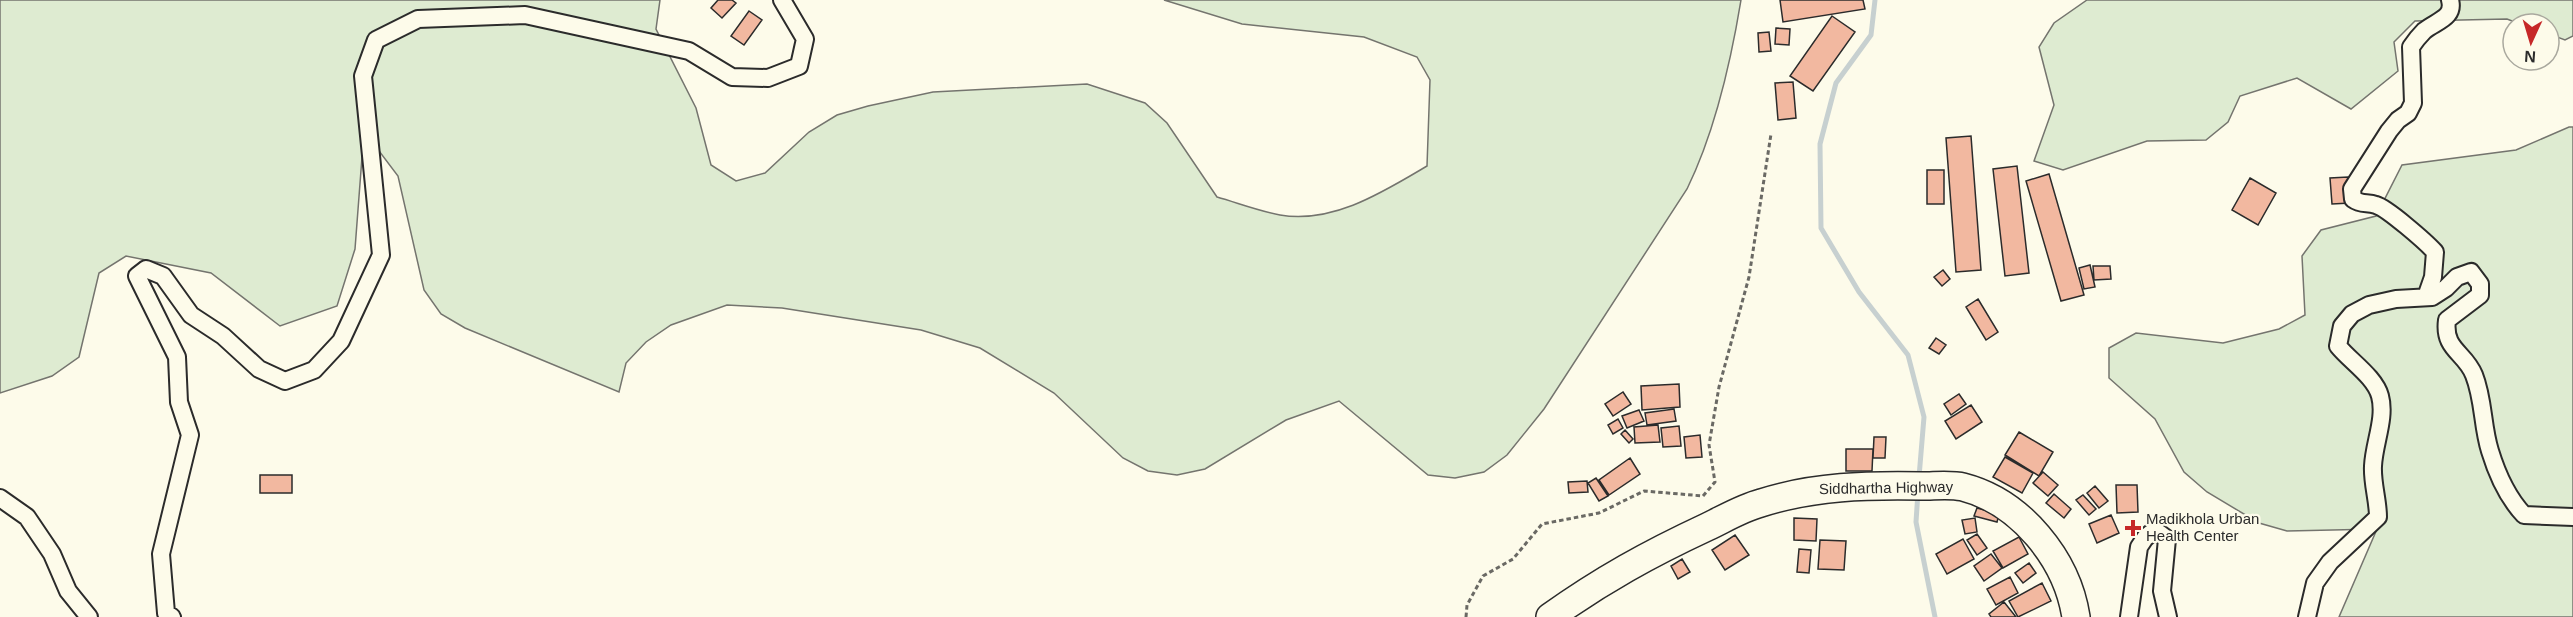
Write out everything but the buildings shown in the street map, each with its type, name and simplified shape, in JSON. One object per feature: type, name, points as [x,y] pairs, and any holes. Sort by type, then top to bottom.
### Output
[{"type":"highway","name":"Siddhartha Highway","points":[[1550,617],[1599,582],[1647,554],[1759,503],[1815,489],[1885,485],[1962,487],[2000,502],[2018,515],[2063,572],[2076,617]]},
{"type":"street","points":[[172,617],[166,613],[161,554],[190,435],[179,402],[177,357],[137,276],[146,269],[163,276],[191,315],[223,336],[259,369],[285,381],[314,370],[342,341],[381,255],[363,76],[376,39],[418,19],[525,15],[689,51],[732,77],[768,78],[799,66],[806,39],[782,0]]},
{"type":"street","points":[[2426,297],[2433,277],[2435,252],[2422,237],[2377,205],[2360,204],[2353,199],[2352,189],[2389,131],[2408,113],[2413,103],[2412,47],[2426,30],[2448,16],[2452,10],[2450,0]]},
{"type":"street","points":[[2307,617],[2315,583],[2330,562],[2378,517],[2378,499],[2373,469],[2381,414],[2380,394],[2369,378],[2338,346],[2342,326],[2352,314],[2369,305],[2397,299],[2432,297],[2457,277],[2471,272],[2480,284],[2480,295],[2447,320],[2445,333],[2451,345],[2473,371],[2480,391],[2489,450],[2511,501],[2524,515],[2573,517]]},
{"type":"street","points":[[0,498],[27,517],[52,554],[68,591],[89,617]]},
{"type":"street","points":[[2129,617],[2139,547],[2151,533],[2159,533],[2167,539],[2162,591],[2168,617]]},
{"type":"path","points":[[1466,617],[1467,605],[1483,576],[1513,559],[1542,524],[1599,513],[1644,490],[1703,496],[1715,482],[1709,445],[1719,387],[1749,277],[1771,134]]},
{"type":"green space","points":[[0,0],[660,0],[656,29],[696,108],[711,165],[736,181],[765,173],[809,132],[837,115],[868,106],[933,92],[1087,84],[1145,103],[1167,123],[1217,197],[1280,215],[1300,217],[1319,215],[1357,204],[1427,166],[1430,80],[1417,57],[1364,37],[1242,24],[1164,0],[1741,0],[1720,97],[1697,168],[1687,189],[1544,409],[1507,455],[1484,472],[1455,478],[1428,475],[1339,401],[1286,420],[1205,469],[1177,475],[1148,471],[1123,458],[1054,393],[980,348],[921,330],[782,308],[727,305],[671,325],[646,342],[626,363],[619,392],[465,328],[441,314],[424,290],[398,176],[364,131],[355,249],[337,306],[280,326],[211,273],[126,256],[99,273],[79,357],[52,376],[0,393]]},
{"type":"green space","points":[[2087,0],[2573,0],[2573,36],[2565,40],[2561,38],[2561,12],[2501,12],[2501,19],[2415,21],[2394,42],[2398,71],[2351,109],[2297,78],[2240,96],[2228,122],[2206,140],[2147,141],[2063,170],[2034,161],[2054,105],[2039,47],[2054,23]]},
{"type":"green space","points":[[2573,127],[2573,617],[2339,617],[2377,529],[2287,531],[2259,523],[2207,492],[2184,472],[2155,419],[2109,378],[2109,348],[2136,333],[2223,343],[2279,329],[2305,315],[2302,256],[2321,230],[2376,216],[2402,165],[2516,150]]},
{"type":"waterway","points":[[1875,0],[1871,35],[1836,83],[1820,144],[1821,228],[1859,292],[1908,355],[1924,417],[1919,477]]},
{"type":"waterway","points":[[1918,492],[1916,522],[1935,617]]},
{"type":"place","name":"Madikhola Urban Health Center","points":[[2133,528]]}]
